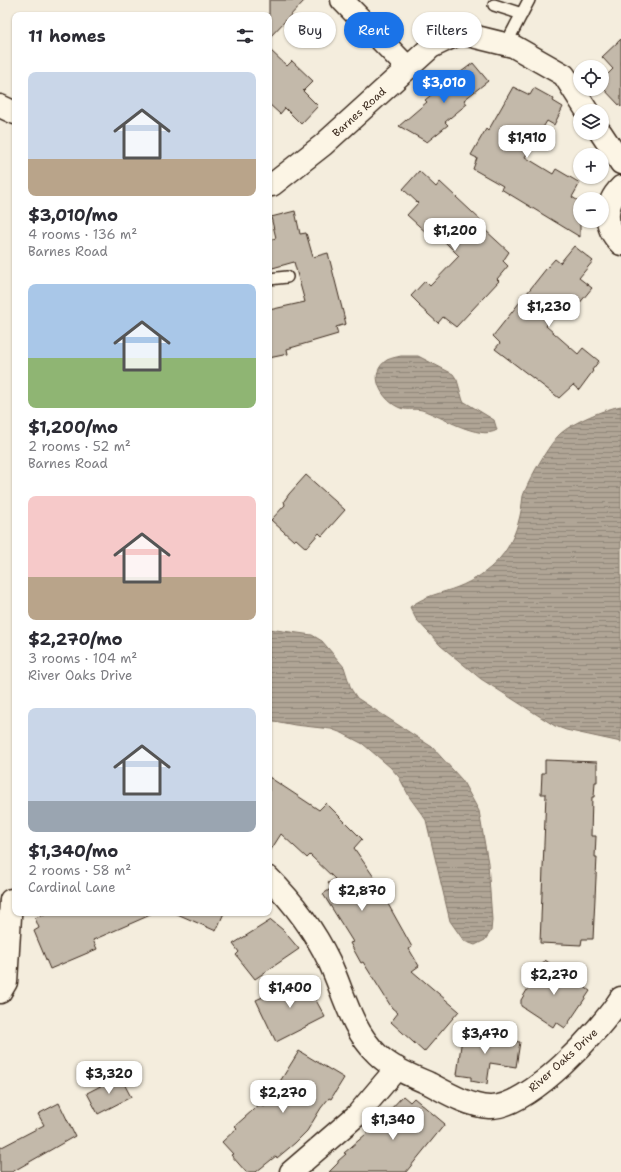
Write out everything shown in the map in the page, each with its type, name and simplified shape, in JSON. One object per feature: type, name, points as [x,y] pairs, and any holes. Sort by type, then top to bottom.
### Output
[{"type":"street","points":[[342,0],[408,68]]},
{"type":"street","name":"Barnes Road","points":[[272,185],[323,145],[431,47],[460,33],[513,46],[564,75],[583,104]]},
{"type":"street","points":[[0,106],[12,112]]},
{"type":"street","points":[[606,140],[621,163]]},
{"type":"street","points":[[621,187],[612,198],[608,211],[608,225],[614,238],[621,244]]},
{"type":"street","name":"River Oaks Drive","points":[[272,881],[297,910],[316,938],[329,962],[350,1016],[377,1055],[397,1068],[466,1101],[489,1107],[510,1102],[530,1091],[578,1049],[609,1017],[621,998]]},
{"type":"street","points":[[0,992],[6,982],[9,895]]},
{"type":"street","points":[[291,1172],[357,1115],[397,1068]]},
{"type":"lane","points":[[506,44],[529,0]]},
{"type":"lane","points":[[494,5],[522,14]]},
{"type":"lane","points":[[272,279],[287,277]]},
{"type":"shaded area","points":[[401,356],[418,356],[453,374],[457,380],[463,401],[494,420],[497,430],[489,433],[470,430],[422,410],[404,409],[392,403],[382,392],[377,378],[378,372],[381,365],[387,360]]},
{"type":"shaded area","points":[[621,406],[621,742],[566,730],[555,726],[481,679],[441,646],[416,619],[410,607],[427,597],[469,582],[496,563],[508,548],[514,536],[520,517],[523,496],[529,481],[555,439],[566,429],[581,421],[598,413]]},
{"type":"shaded area","points":[[272,629],[312,635],[322,641],[344,667],[351,689],[357,698],[432,747],[462,780],[479,811],[488,863],[492,920],[491,931],[485,940],[475,945],[464,941],[450,921],[426,820],[410,798],[399,777],[390,767],[363,744],[342,733],[331,729],[272,721]]},
{"type":"building","points":[[269,0],[305,0],[294,12],[284,12],[284,22],[272,35],[272,12],[269,12]]},
{"type":"building","points":[[621,39],[621,107],[609,94],[609,73],[613,69],[609,65],[609,60],[605,60],[602,57]]},
{"type":"building","points":[[272,52],[287,66],[292,61],[313,81],[303,91],[318,106],[301,124],[285,108],[280,114],[272,107]]},
{"type":"building","points":[[473,63],[488,81],[464,100],[467,104],[445,122],[448,125],[427,142],[399,126],[427,102],[425,100],[436,91],[434,89],[447,78],[449,81]]},
{"type":"building","points":[[513,87],[530,95],[534,88],[554,99],[553,101],[563,107],[554,125],[547,121],[525,157],[553,174],[556,169],[573,179],[573,184],[579,184],[575,192],[573,192],[572,197],[573,228],[580,228],[580,237],[501,189],[503,186],[473,169],[477,158],[471,155],[486,129],[488,131]]},
{"type":"building","points":[[419,171],[436,187],[440,182],[487,226],[484,229],[509,252],[503,261],[508,266],[497,279],[499,281],[456,327],[443,317],[438,323],[419,306],[420,305],[411,296],[425,281],[430,286],[459,256],[433,230],[429,235],[407,215],[418,203],[403,189]]},
{"type":"building","points":[[295,211],[300,234],[306,233],[313,257],[328,253],[346,324],[336,327],[338,334],[287,349],[288,354],[272,357],[272,309],[305,302],[294,262],[272,268],[272,239],[276,238],[272,217]]},
{"type":"building","points":[[574,246],[593,261],[579,278],[592,288],[574,310],[565,303],[546,326],[578,354],[583,348],[599,361],[579,390],[573,385],[559,398],[495,349],[500,343],[493,336],[555,259],[560,263]]},
{"type":"building","points":[[306,475],[345,510],[322,536],[319,533],[306,548],[296,539],[294,541],[272,521],[272,519],[285,505],[284,501]]},
{"type":"building","points":[[545,760],[597,762],[597,782],[595,782],[594,797],[592,797],[591,836],[596,836],[595,857],[597,857],[593,939],[582,939],[581,945],[540,943],[546,794],[541,794],[542,773],[545,773]]},
{"type":"building","points":[[272,779],[319,810],[326,803],[362,839],[354,848],[391,902],[388,904],[412,947],[409,949],[419,966],[412,971],[459,1011],[424,1052],[391,1022],[398,1013],[392,1008],[363,962],[361,963],[350,943],[353,942],[323,894],[332,888],[328,883],[335,879],[310,855],[307,858],[281,834],[272,848]]},
{"type":"building","points":[[40,916],[148,916],[93,940],[97,949],[50,969],[34,931],[39,928],[35,918]]},
{"type":"building","points":[[182,916],[223,916],[216,931]]},
{"type":"building","points":[[271,920],[283,930],[299,949],[255,979],[236,955],[239,952],[233,944]]},
{"type":"building","points":[[545,960],[590,991],[565,1028],[556,1022],[553,1027],[521,1006],[521,1000]]},
{"type":"building","points":[[304,978],[325,1017],[276,1042],[256,1000]]},
{"type":"building","points":[[463,1030],[500,1035],[500,1040],[520,1042],[516,1067],[490,1063],[487,1084],[471,1081],[471,1077],[457,1075]]},
{"type":"building","points":[[299,1051],[344,1078],[331,1099],[329,1098],[321,1108],[307,1131],[295,1143],[277,1158],[276,1156],[256,1172],[246,1172],[222,1142],[237,1128],[235,1126],[261,1103],[264,1107]]},
{"type":"building","points":[[120,1076],[131,1097],[98,1114],[87,1093]]},
{"type":"building","points":[[403,1096],[410,1102],[414,1098],[445,1124],[406,1172],[329,1172],[346,1154],[344,1153],[373,1128]]},
{"type":"building","points":[[59,1103],[75,1136],[12,1172],[0,1172],[0,1148],[44,1125],[38,1114]]}]
